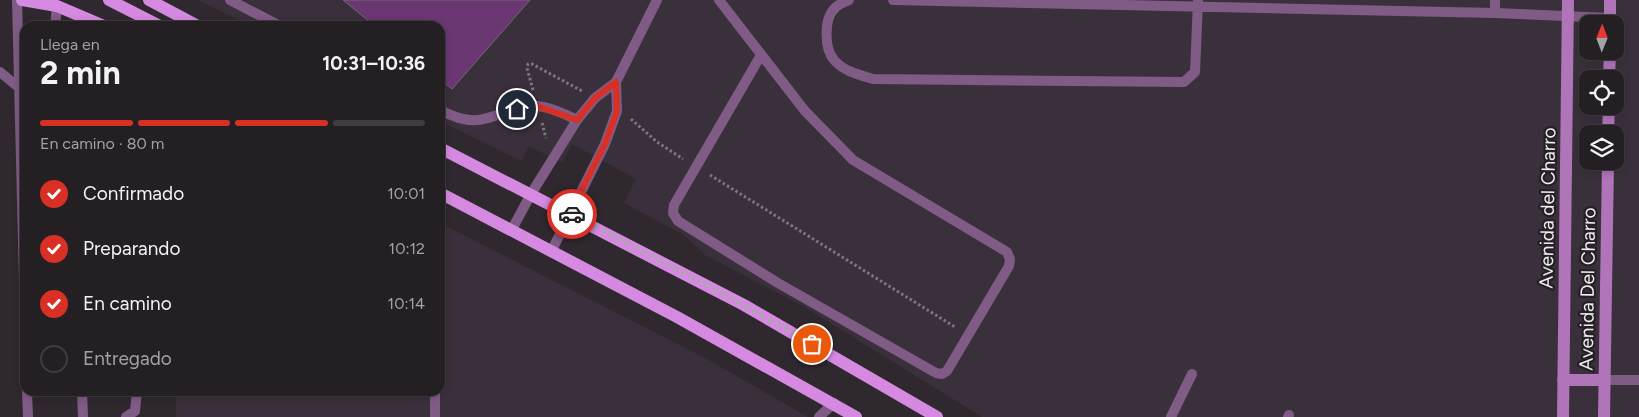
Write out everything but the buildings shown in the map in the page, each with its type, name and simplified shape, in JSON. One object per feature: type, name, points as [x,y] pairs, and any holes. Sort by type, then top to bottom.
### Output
[{"type":"main road","points":[[22,0],[57,6],[92,21]]},
{"type":"main road","points":[[110,0],[150,21]]},
{"type":"main road","points":[[149,0],[189,21]]},
{"type":"main road","points":[[445,151],[570,213],[744,305],[937,417]]},
{"type":"main road","points":[[445,196],[552,250],[856,417]]},
{"type":"street","name":"Avenida del Charro","points":[[1563,417],[1568,0]]},
{"type":"street","points":[[1610,0],[1610,15]]},
{"type":"street","name":"Avenida Del Charro","points":[[1604,417],[1608,170]]},
{"type":"street","points":[[1563,380],[1604,380]]},
{"type":"lane","points":[[17,0],[20,174]]},
{"type":"lane","points":[[230,0],[270,21]]},
{"type":"lane","points":[[512,229],[531,194],[577,120],[595,98],[616,82],[657,0]]},
{"type":"lane","points":[[719,0],[805,110],[853,160],[955,223],[1007,252],[1010,259],[1009,266],[948,371],[936,374],[778,284],[678,221],[673,213],[674,205],[761,55]]},
{"type":"lane","points":[[849,0],[834,8],[827,24],[828,50],[834,61],[849,72],[873,79],[1184,82],[1191,78],[1195,72],[1198,3]]},
{"type":"lane","points":[[893,0],[1198,3],[1579,19]]},
{"type":"lane","points":[[1495,0],[1495,14]]},
{"type":"lane","points":[[56,21],[57,6]]},
{"type":"lane","points":[[0,72],[17,86]]},
{"type":"lane","points":[[552,250],[605,144],[617,111],[616,82]]},
{"type":"lane","points":[[445,112],[466,121],[483,121],[517,109],[537,106],[577,120]]},
{"type":"lane","points":[[1171,417],[1192,374]]},
{"type":"lane","points":[[1604,380],[1639,380]]},
{"type":"lane","points":[[27,396],[28,417]]},
{"type":"lane","points":[[82,396],[83,417]]},
{"type":"lane","points":[[126,417],[135,411],[136,396]]},
{"type":"lane","points":[[435,396],[435,417]]},
{"type":"lane","points":[[819,417],[834,404]]},
{"type":"path","points":[[528,64],[532,64],[595,98]]},
{"type":"path","points":[[617,111],[635,121],[657,142],[808,234],[968,336]]},
{"type":"shaded area","points":[[198,0],[1639,0],[1639,417],[982,417],[803,306],[705,255],[684,235],[624,203],[636,179],[572,144],[562,163],[529,146],[521,161],[445,123],[445,21],[241,21]]},
{"type":"shaded area","points":[[445,226],[707,359],[808,417],[176,417],[176,396],[445,396]]},
{"type":"way so far","points":[[572,214],[744,305],[812,344]]},
{"type":"route","points":[[517,109],[537,106],[555,110],[577,120],[595,98],[616,82],[617,111],[605,144],[570,213],[572,214]]}]
